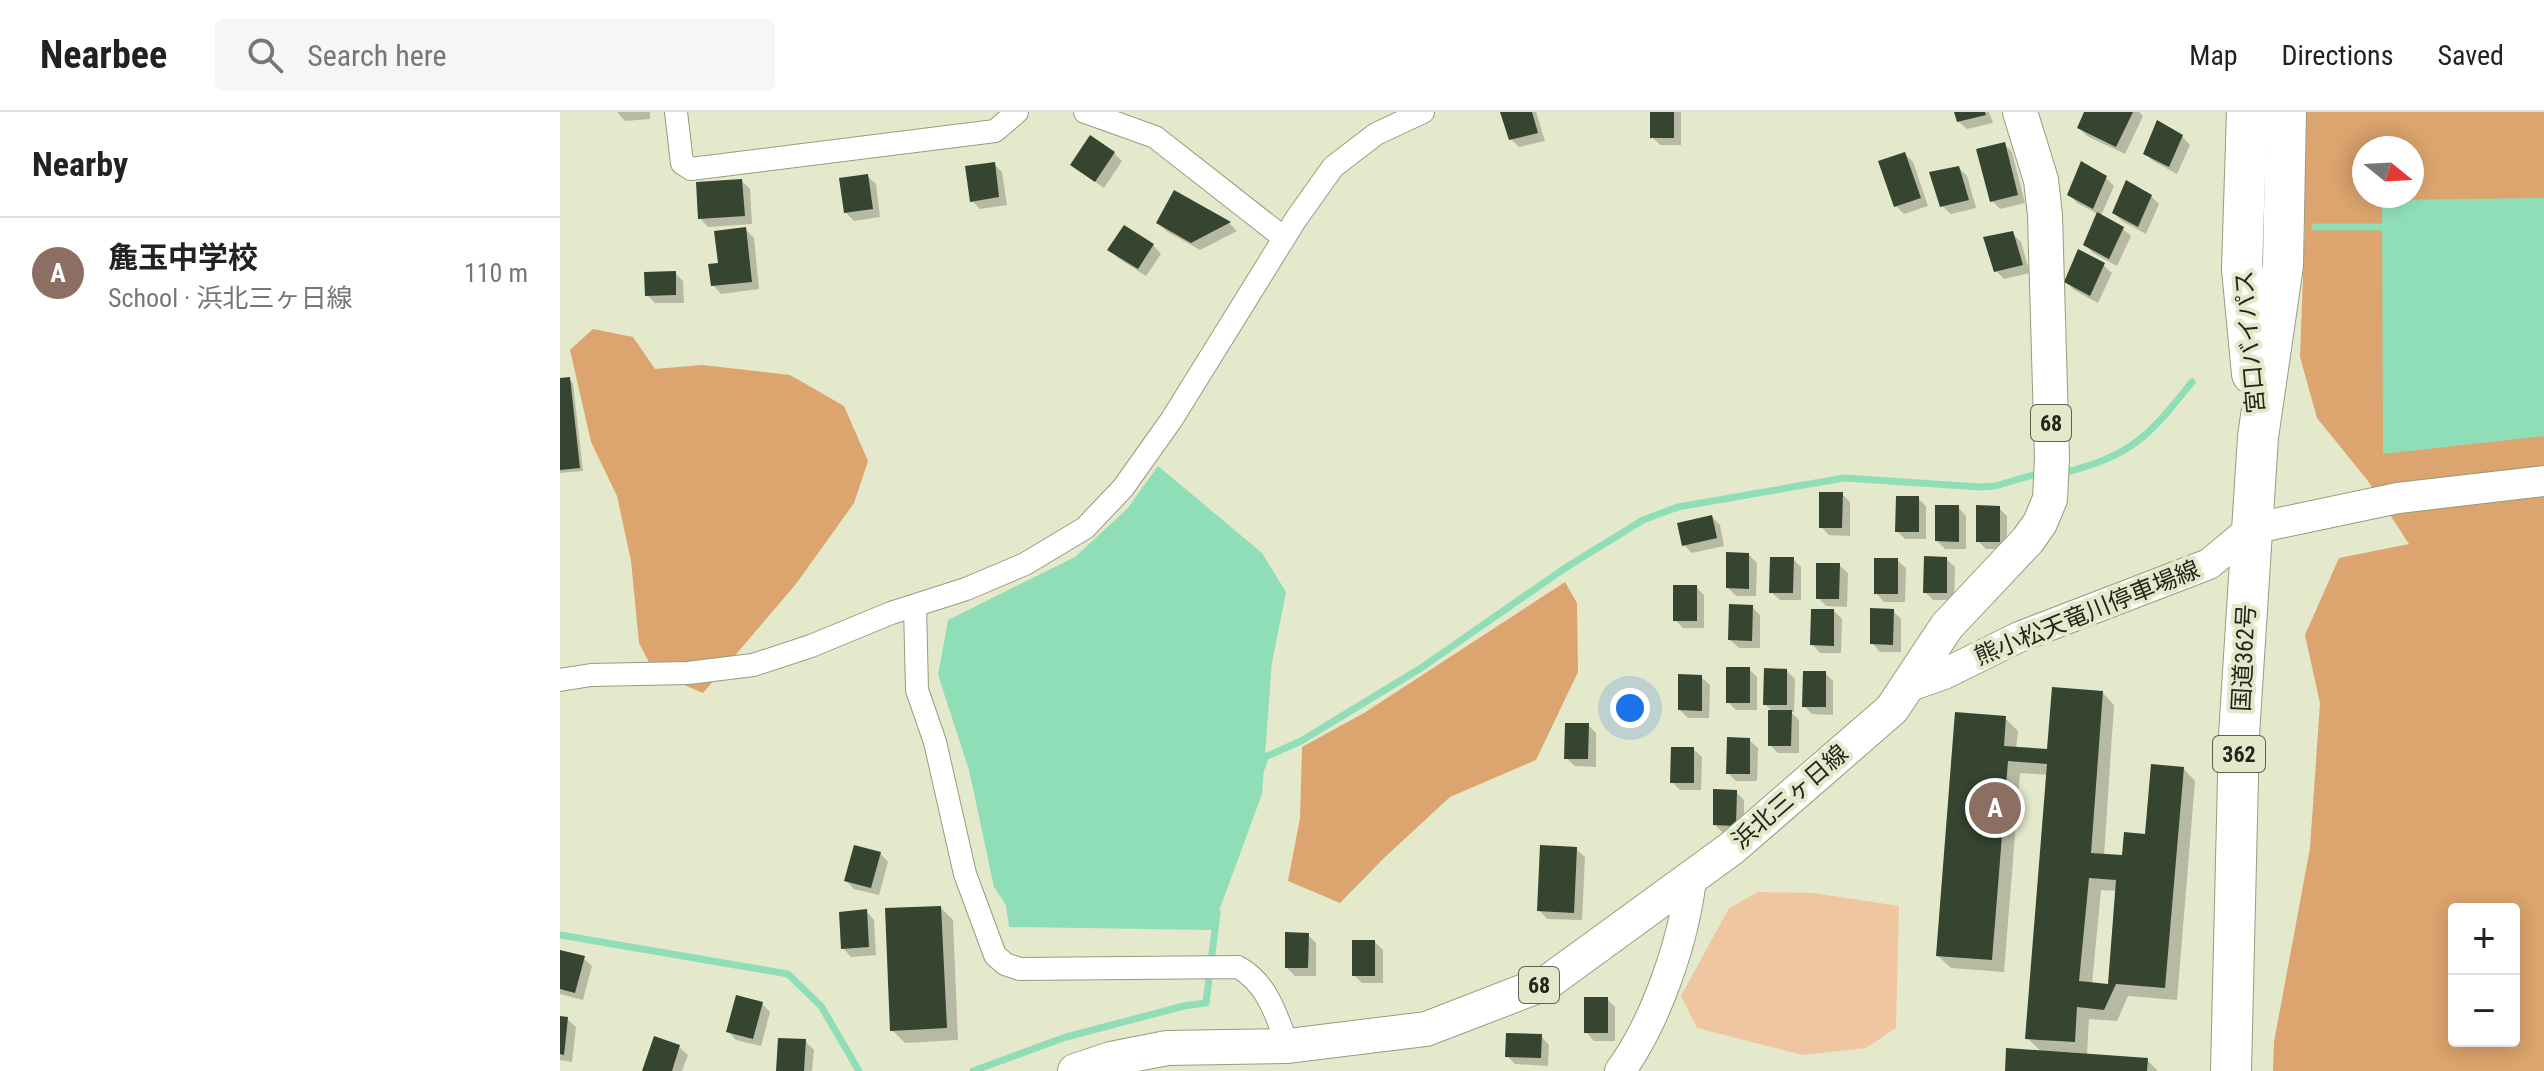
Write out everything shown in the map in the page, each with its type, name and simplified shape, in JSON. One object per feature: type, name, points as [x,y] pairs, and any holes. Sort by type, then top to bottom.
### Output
[{"type":"highway","name":"宮口バイパス","points":[[2247,112],[2242,269],[2258,437]]},
{"type":"highway","name":"宮口バイパス","points":[[2258,437],[2283,265],[2286,112]]},
{"type":"highway","name":"国道362号","points":[[2231,1071],[2239,735],[2258,437]]},
{"type":"main road","name":"浜北三ヶ日線","points":[[1075,1071],[1111,1059],[1167,1048],[1288,1046],[1426,1029],[1548,982],[1732,848],[1892,709],[1947,626],[2028,540],[2040,523],[2050,499],[2052,458],[2045,215],[2041,180],[2020,112]]},
{"type":"main road","name":"熊小松天竜川停車場線","points":[[1907,687],[1944,674],[2019,637],[2209,564],[2251,529],[2398,498],[2544,481]]},
{"type":"main road","points":[[1620,1071],[1651,1018],[1688,904],[1691,879]]},
{"type":"street","points":[[676,112],[682,163],[691,169],[995,131],[1013,114]]},
{"type":"street","points":[[1085,112],[1155,137],[1284,238]]},
{"type":"street","points":[[560,680],[591,675],[688,673],[753,665],[966,589],[1025,564],[1085,528],[1123,488],[1172,419],[1284,238],[1333,167],[1376,134],[1423,112]]},
{"type":"street","points":[[915,606],[917,690],[935,742],[965,874],[995,955],[1005,964],[1020,969],[1238,967],[1252,975],[1269,997],[1288,1046]]},
{"type":"shaded area","points":[[2304,112],[2544,112],[2544,1071],[2273,1071],[2274,1042],[2310,848],[2320,703],[2305,635],[2339,558],[2409,544],[2368,481],[2317,418],[2300,357],[2305,221]]},
{"type":"shaded area","points":[[2544,198],[2544,436],[2383,454],[2382,208],[2424,208],[2424,199]]},
{"type":"shaded area","points":[[593,329],[633,337],[655,369],[702,365],[790,375],[844,406],[868,461],[854,503],[796,584],[703,693],[654,672],[639,643],[631,561],[617,496],[591,442],[570,350]]},
{"type":"shaded area","points":[[1158,466],[1262,553],[1286,592],[1272,662],[1262,794],[1212,930],[1009,927],[1006,905],[994,887],[969,770],[938,675],[948,620],[1075,557],[1127,509]]},
{"type":"shaded area","points":[[1565,582],[1577,603],[1578,672],[1536,760],[1450,797],[1340,903],[1288,881],[1300,818],[1302,747],[1364,713]]},
{"type":"shaded area","points":[[1758,892],[1813,893],[1899,906],[1896,1028],[1866,1048],[1803,1055],[1697,1028],[1681,996],[1729,908]]},
{"type":"building","points":[[1500,112],[1532,112],[1538,133],[1509,140]]},
{"type":"building","points":[[1650,112],[1674,112],[1674,138],[1650,138]]},
{"type":"building","points":[[1954,112],[1985,112],[1986,115],[1957,122]]},
{"type":"building","points":[[2084,112],[2133,112],[2116,147],[2077,128]]},
{"type":"building","points":[[2157,120],[2183,135],[2169,167],[2143,154]]},
{"type":"building","points":[[1090,135],[1115,152],[1095,182],[1070,165]]},
{"type":"building","points":[[2005,142],[2018,195],[1990,202],[1976,149]]},
{"type":"building","points":[[1905,152],[1921,198],[1894,207],[1878,161]]},
{"type":"building","points":[[2081,161],[2107,176],[2093,209],[2067,195]]},
{"type":"building","points":[[995,162],[999,197],[970,202],[965,166]]},
{"type":"building","points":[[1959,166],[1969,200],[1940,207],[1929,172]]},
{"type":"building","points":[[868,174],[873,209],[844,213],[839,178]]},
{"type":"building","points":[[742,179],[745,216],[698,219],[696,182]]},
{"type":"building","points":[[2126,180],[2152,195],[2138,227],[2112,213]]},
{"type":"building","points":[[1174,190],[1231,222],[1191,243],[1156,223]]},
{"type":"building","points":[[2097,212],[2124,227],[2109,259],[2083,245]]},
{"type":"building","points":[[1124,225],[1154,244],[1138,269],[1107,250]]},
{"type":"building","points":[[746,227],[752,282],[711,286],[708,264],[718,263],[714,231]]},
{"type":"building","points":[[2013,231],[2023,265],[1994,272],[1983,237]]},
{"type":"building","points":[[2078,249],[2105,263],[2090,296],[2064,282]]},
{"type":"building","points":[[676,271],[676,295],[645,296],[644,272]]},
{"type":"building","points":[[570,377],[580,468],[560,470],[560,378]]},
{"type":"building","points":[[1819,492],[1843,492],[1842,528],[1819,528]]},
{"type":"building","points":[[1896,496],[1919,496],[1919,532],[1895,532]]},
{"type":"building","points":[[1935,505],[1959,505],[1959,542],[1935,541]]},
{"type":"building","points":[[1976,505],[2000,506],[2000,542],[1976,542]]},
{"type":"building","points":[[1712,515],[1717,538],[1682,546],[1677,523]]},
{"type":"building","points":[[1726,552],[1749,553],[1749,589],[1726,588]]},
{"type":"building","points":[[1924,556],[1947,557],[1947,593],[1923,593]]},
{"type":"building","points":[[1770,557],[1794,557],[1793,593],[1769,593]]},
{"type":"building","points":[[1874,558],[1898,558],[1898,594],[1874,594]]},
{"type":"building","points":[[1816,563],[1840,563],[1839,599],[1816,599]]},
{"type":"building","points":[[1673,585],[1697,585],[1697,621],[1673,621]]},
{"type":"building","points":[[1729,604],[1753,605],[1752,641],[1728,640]]},
{"type":"building","points":[[1870,608],[1894,609],[1893,645],[1870,644]]},
{"type":"building","points":[[1811,609],[1834,609],[1834,646],[1810,645]]},
{"type":"building","points":[[1726,667],[1750,667],[1750,703],[1726,703]]},
{"type":"building","points":[[1764,668],[1787,669],[1787,705],[1763,705]]},
{"type":"building","points":[[1803,671],[1826,671],[1826,707],[1802,707]]},
{"type":"building","points":[[1678,674],[1702,675],[1702,711],[1678,710]]},
{"type":"building","points":[[2052,687],[2103,691],[2091,853],[2122,855],[2124,832],[2145,834],[2151,764],[2184,767],[2165,988],[2116,984],[2104,1010],[2077,1007],[2075,1042],[2025,1039],[2047,764],[2008,761],[1992,960],[1936,956],[1955,712],[2006,716],[2004,746],[2047,749]],"holes":[[[2089,878],[2116,880],[2108,984],[2079,981]]]},
{"type":"building","points":[[1768,710],[1792,710],[1791,746],[1768,746]]},
{"type":"building","points":[[1565,723],[1589,723],[1588,759],[1564,759]]},
{"type":"building","points":[[1727,737],[1750,738],[1750,774],[1726,774]]},
{"type":"building","points":[[1671,747],[1694,747],[1694,783],[1670,783]]},
{"type":"building","points":[[1713,789],[1737,790],[1736,826],[1713,825]]},
{"type":"building","points":[[854,845],[881,852],[871,888],[844,881]]},
{"type":"building","points":[[1540,845],[1577,847],[1574,913],[1537,911]]},
{"type":"building","points":[[941,906],[947,1028],[890,1031],[885,908]]},
{"type":"building","points":[[867,909],[869,947],[841,949],[839,912]]},
{"type":"building","points":[[1285,932],[1309,933],[1308,968],[1285,968]]},
{"type":"building","points":[[1352,940],[1375,940],[1375,976],[1352,976]]},
{"type":"building","points":[[560,950],[585,956],[575,993],[560,989]]},
{"type":"building","points":[[736,995],[763,1002],[753,1039],[726,1032]]},
{"type":"building","points":[[1584,997],[1608,997],[1608,1033],[1584,1033]]},
{"type":"building","points":[[560,1016],[568,1017],[564,1055],[560,1054]]},
{"type":"building","points":[[1506,1033],[1542,1034],[1541,1058],[1505,1057]]},
{"type":"building","points":[[654,1036],[680,1045],[672,1071],[642,1071]]},
{"type":"building","points":[[778,1038],[806,1039],[804,1071],[776,1071]]},
{"type":"building","points":[[2006,1048],[2148,1058],[2147,1071],[2005,1071]]},
{"type":"waterway","points":[[2315,227],[2382,227]]},
{"type":"waterway","points":[[2066,472],[2108,458],[2139,440],[2192,382]]},
{"type":"waterway","points":[[1262,767],[1265,757],[1301,741],[1421,668],[1565,568],[1643,520],[1678,507],[1844,478],[1980,487],[2033,475]]},
{"type":"waterway","points":[[973,1071],[1066,1037],[1206,1003],[1217,913]]},
{"type":"waterway","points":[[560,935],[788,974],[821,1006],[859,1071]]},
{"type":"place","name":"麁玉中学校","points":[[1995,808]]}]
